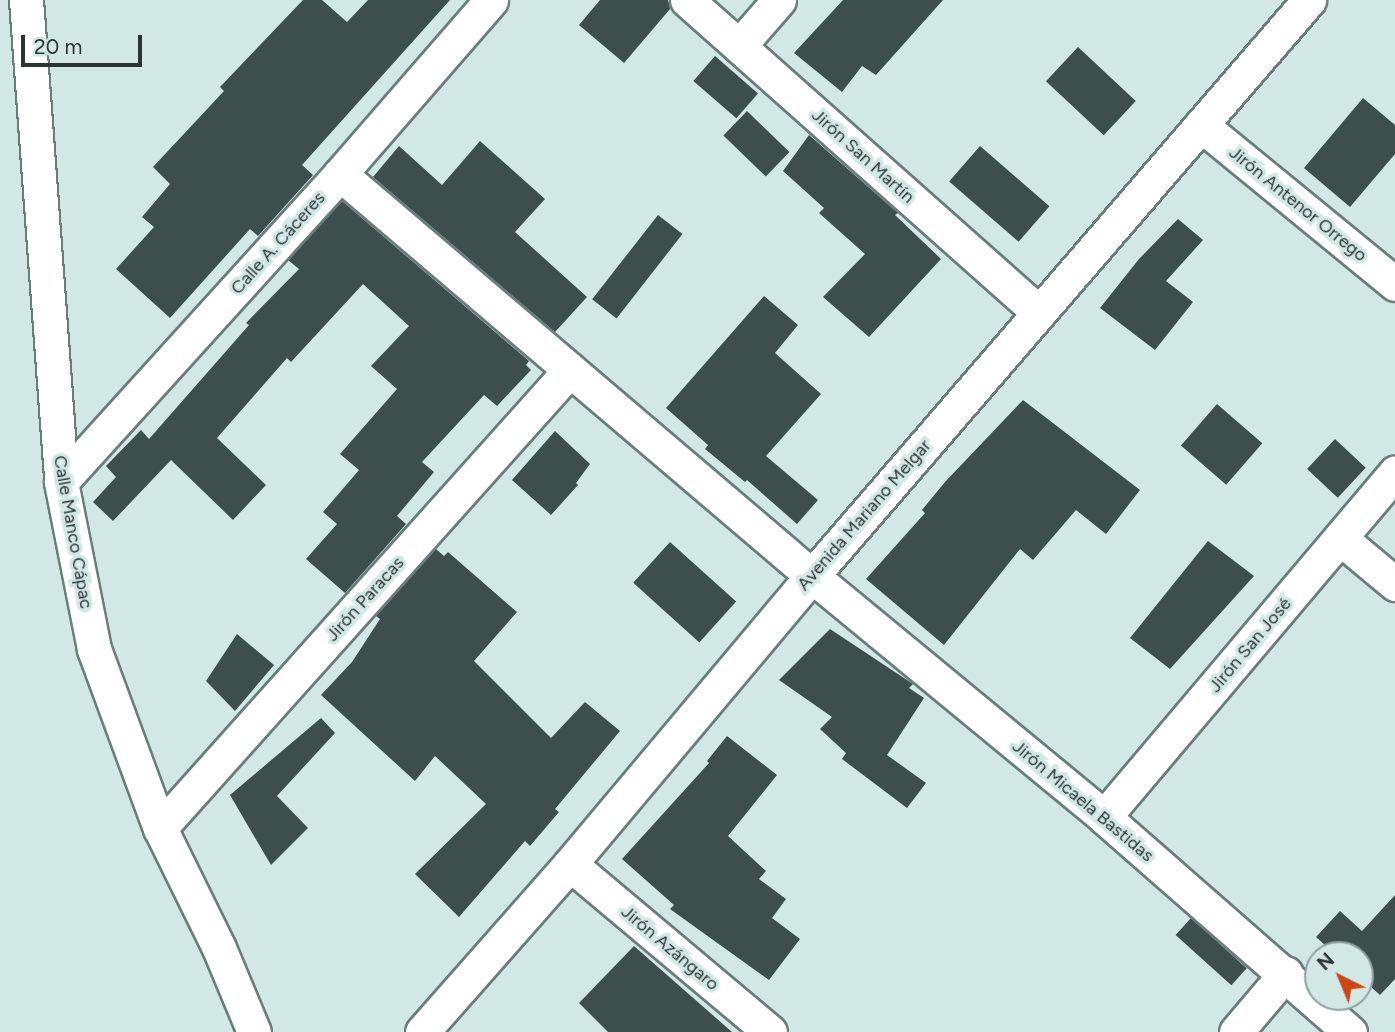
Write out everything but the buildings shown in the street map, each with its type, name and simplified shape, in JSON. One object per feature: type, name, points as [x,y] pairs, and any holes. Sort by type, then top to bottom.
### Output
[{"type":"street","name":"Calle Manco Cápac","points":[[26,0],[61,482],[94,649],[160,828],[219,948],[254,1032]]},
{"type":"street","name":"Calle A. Cáceres","points":[[61,482],[340,174],[491,0]]},
{"type":"street","name":"Jirón San Martín","points":[[687,0],[1039,312]]},
{"type":"street","points":[[738,46],[779,0]]},
{"type":"street","name":"Avenida Mariano Melgar","points":[[422,1032],[570,864],[812,576],[1309,0]]},
{"type":"street","name":"Jirón Antenor Orrego","points":[[1202,125],[1395,284]]},
{"type":"street","name":"Jirón Micaela Bastidas","points":[[340,174],[812,576],[1104,817],[1286,973],[1350,1032]]},
{"type":"street","name":"Jirón Paracas","points":[[160,828],[570,370]]},
{"type":"street","name":"Jirón San José","points":[[1104,817],[1395,472]]},
{"type":"street","points":[[1340,538],[1395,584]]},
{"type":"street","name":"Jirón Azángaro","points":[[570,864],[771,1032]]},
{"type":"street","points":[[1236,1032],[1286,973]]}]
